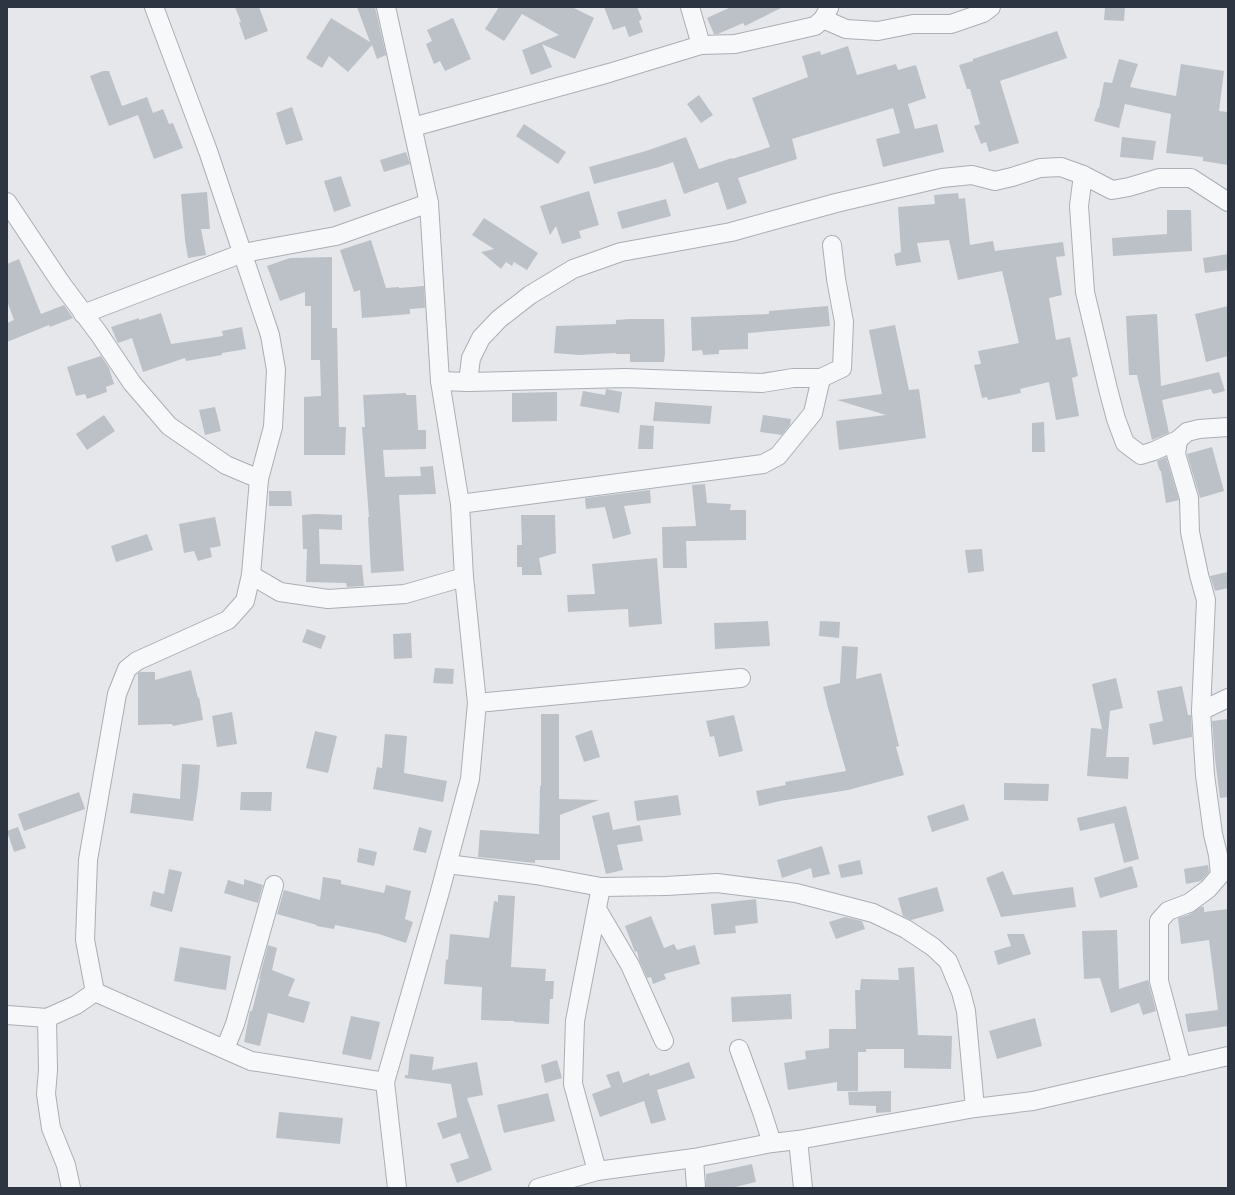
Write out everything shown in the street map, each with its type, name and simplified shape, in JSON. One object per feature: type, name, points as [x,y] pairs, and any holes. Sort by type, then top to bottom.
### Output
[{"type":"street","points":[[96,992],[85,940],[88,860],[116,694],[127,669],[137,661],[228,620],[245,601],[251,575],[259,479],[273,427],[276,370],[270,335],[208,152],[154,7]]},
{"type":"street","points":[[386,7],[429,203],[440,381],[460,504],[464,577],[477,703],[470,779],[385,1082],[397,1188]]},
{"type":"street","points":[[690,7],[701,45]]},
{"type":"street","points":[[413,127],[623,69],[701,45],[736,44],[815,26],[826,13],[846,29],[878,31],[913,24],[951,24],[984,13],[991,7]]},
{"type":"street","points":[[468,382],[471,358],[481,338],[499,319],[530,294],[573,269],[621,252],[731,232],[836,203],[942,178],[972,174],[995,181],[1040,168],[1061,167],[1083,175],[1112,190],[1129,187],[1159,178],[1191,178],[1224,197]]},
{"type":"street","points":[[1083,175],[1079,206],[1085,292],[1116,419],[1125,443],[1140,455],[1154,451],[1178,440],[1187,432],[1199,429],[1228,427]]},
{"type":"street","points":[[7,202],[61,283],[99,334],[132,383],[169,426],[226,465],[259,479]]},
{"type":"street","points":[[83,314],[243,253],[336,236],[429,203]]},
{"type":"street","points":[[440,381],[468,382],[625,378],[762,382],[793,378],[821,378],[842,368],[844,322],[836,279],[832,245]]},
{"type":"street","points":[[460,504],[763,464],[778,456],[813,413],[821,378]]},
{"type":"street","points":[[1178,440],[1176,454],[1189,498],[1190,532],[1206,600],[1201,711],[1205,775],[1220,875],[1208,889],[1189,903],[1168,911],[1159,921],[1159,981],[1182,1067]]},
{"type":"street","points":[[251,575],[280,592],[328,598],[405,594],[464,577]]},
{"type":"street","points":[[477,703],[740,678]]},
{"type":"street","points":[[1201,711],[1228,698]]},
{"type":"street","points":[[447,864],[536,875],[601,887],[666,886],[717,883],[796,893],[873,913],[906,929],[933,947],[948,961],[961,992],[966,1011],[975,1108]]},
{"type":"street","points":[[225,1049],[235,1024],[274,885]]},
{"type":"street","points":[[597,1172],[573,1084],[575,1021],[601,887]]},
{"type":"street","points":[[597,909],[630,964],[664,1041]]},
{"type":"street","points":[[7,1014],[47,1018],[76,1005],[96,992]]},
{"type":"street","points":[[96,992],[251,1061],[385,1082]]},
{"type":"street","points":[[47,1018],[48,1070],[46,1094],[51,1128],[66,1165],[71,1188]]},
{"type":"street","points":[[738,1049],[772,1143]]},
{"type":"street","points":[[538,1188],[597,1172],[694,1158],[975,1108],[1033,1101],[1228,1056]]},
{"type":"street","points":[[798,1140],[803,1188]]},
{"type":"street","points":[[694,1158],[696,1188]]},
{"type":"building","points":[[235,7],[259,7],[268,31],[245,40],[239,22],[241,22]]},
{"type":"building","points":[[357,7],[375,7],[386,55],[377,59],[372,45],[348,72],[329,56],[322,68],[306,58],[331,18],[370,42]]},
{"type":"building","points":[[499,7],[572,7],[594,18],[575,59],[542,44],[552,67],[531,75],[522,50],[559,35],[522,14],[504,41],[485,29]]},
{"type":"building","points":[[604,7],[637,7],[642,19],[639,21],[643,32],[629,37],[625,26],[613,30]]},
{"type":"building","points":[[731,7],[783,7],[745,26],[743,23],[718,34],[714,34],[707,18]]},
{"type":"building","points":[[1105,7],[1125,7],[1124,21],[1104,20]]},
{"type":"building","points":[[453,18],[471,59],[445,71],[440,61],[434,64],[426,44],[432,41],[427,30]]},
{"type":"building","points":[[1057,31],[1067,58],[1000,81],[1019,143],[989,152],[986,142],[981,144],[974,126],[980,124],[970,89],[967,89],[959,65]]},
{"type":"building","points":[[848,46],[857,75],[896,64],[898,70],[916,65],[926,98],[908,104],[915,129],[937,124],[944,152],[883,167],[876,139],[900,133],[893,108],[792,139],[797,159],[738,178],[747,203],[727,210],[718,182],[684,194],[673,162],[594,184],[589,167],[646,151],[686,137],[699,169],[770,147],[752,98],[808,77],[802,56],[820,51],[821,55]]},
{"type":"building","points":[[1119,59],[1138,64],[1130,87],[1176,96],[1181,64],[1224,71],[1219,111],[1228,112],[1228,165],[1203,161],[1203,157],[1166,153],[1171,114],[1125,104],[1119,128],[1094,121],[1099,108],[1104,82],[1112,83]]},
{"type":"building","points":[[103,71],[109,71],[122,106],[147,97],[153,113],[163,109],[169,124],[173,123],[183,148],[154,159],[138,115],[109,126],[90,76]]},
{"type":"building","points":[[699,95],[713,115],[701,123],[687,104]]},
{"type":"building","points":[[292,107],[303,140],[286,145],[276,113]]},
{"type":"building","points":[[524,124],[566,152],[558,164],[516,136]]},
{"type":"building","points":[[1122,137],[1156,141],[1153,160],[1120,157]]},
{"type":"building","points":[[406,152],[410,164],[384,172],[380,160]]},
{"type":"building","points":[[341,176],[351,206],[334,212],[324,181]]},
{"type":"building","points":[[589,191],[599,225],[579,231],[581,238],[562,244],[556,226],[550,235],[540,206]]},
{"type":"building","points":[[207,192],[210,229],[201,229],[206,255],[188,258],[181,194]]},
{"type":"building","points":[[958,193],[959,199],[965,198],[970,245],[993,241],[995,251],[1063,242],[1065,256],[1056,257],[1062,295],[1049,298],[1056,340],[1070,337],[1078,376],[1072,378],[1079,416],[1056,420],[1049,382],[1020,389],[1021,393],[988,400],[987,397],[982,398],[974,365],[981,364],[978,351],[1019,343],[1002,271],[958,280],[949,240],[917,243],[921,262],[896,266],[894,254],[901,252],[898,207],[935,204],[934,195]]},
{"type":"building","points":[[666,199],[671,216],[622,229],[617,212]]},
{"type":"building","points":[[1167,210],[1191,210],[1192,251],[1113,256],[1112,238],[1167,234]]},
{"type":"building","points":[[484,218],[538,253],[527,270],[514,262],[512,266],[506,262],[501,269],[481,252],[494,249],[472,235]]},
{"type":"building","points":[[371,240],[386,288],[424,286],[425,308],[410,309],[410,314],[362,318],[360,290],[354,292],[340,250]]},
{"type":"building","points":[[1228,254],[1228,270],[1205,273],[1203,258]]},
{"type":"building","points":[[332,257],[332,328],[337,328],[339,427],[346,427],[345,455],[304,455],[304,397],[321,396],[320,360],[311,360],[311,306],[305,306],[305,292],[280,301],[267,266],[290,258]]},
{"type":"building","points":[[19,259],[41,314],[64,305],[73,318],[50,327],[49,325],[7,342],[7,323],[14,320],[7,301],[7,264]]},
{"type":"building","points":[[828,306],[830,326],[748,333],[748,349],[719,350],[719,354],[703,355],[702,350],[692,351],[691,317],[769,314],[769,311]]},
{"type":"building","points":[[1228,306],[1228,356],[1206,362],[1195,314]]},
{"type":"building","points":[[161,313],[171,344],[223,336],[222,331],[242,327],[246,349],[186,361],[185,358],[143,372],[132,338],[118,343],[111,327]]},
{"type":"building","points":[[1157,314],[1161,386],[1219,372],[1225,391],[1213,394],[1211,389],[1162,400],[1169,433],[1152,440],[1137,375],[1129,375],[1126,316]]},
{"type":"building","points":[[664,319],[664,362],[630,362],[630,354],[616,353],[579,355],[554,353],[556,326],[616,324],[616,320]]},
{"type":"building","points":[[895,325],[909,390],[919,389],[926,438],[839,450],[836,421],[886,415],[837,400],[882,394],[869,330]]},
{"type":"building","points":[[101,356],[109,368],[114,384],[106,387],[107,392],[87,399],[85,394],[76,396],[67,367]]},
{"type":"building","points":[[606,389],[622,392],[619,413],[580,406],[583,391],[605,395]]},
{"type":"building","points":[[557,392],[557,421],[512,422],[512,393]]},
{"type":"building","points":[[406,393],[406,395],[416,395],[418,430],[426,430],[426,449],[383,450],[385,477],[421,476],[420,467],[433,466],[436,494],[399,495],[404,571],[371,573],[369,517],[362,427],[365,427],[363,395]]},
{"type":"building","points":[[655,402],[712,406],[710,424],[653,421]]},
{"type":"building","points":[[215,407],[221,431],[205,435],[199,410]]},
{"type":"building","points":[[104,415],[115,431],[87,450],[76,434]]},
{"type":"building","points":[[763,415],[791,419],[790,425],[782,435],[760,432]]},
{"type":"building","points":[[1044,422],[1045,452],[1032,452],[1032,423]]},
{"type":"building","points":[[640,425],[654,426],[653,449],[638,449]]},
{"type":"building","points":[[1212,447],[1224,491],[1200,498],[1187,454]]},
{"type":"building","points":[[1166,457],[1179,500],[1166,503],[1161,471],[1157,461]]},
{"type":"building","points":[[705,484],[707,503],[731,504],[730,510],[746,510],[746,540],[686,541],[687,568],[663,568],[662,527],[696,526],[692,485]]},
{"type":"building","points":[[650,490],[651,503],[624,506],[631,534],[613,539],[605,507],[586,509],[585,498]]},
{"type":"building","points":[[269,491],[291,491],[292,506],[269,506]]},
{"type":"building","points":[[302,515],[342,515],[342,530],[319,529],[320,564],[362,565],[364,586],[347,587],[346,583],[306,582],[307,549],[303,549]]},
{"type":"building","points":[[521,515],[555,515],[556,553],[539,558],[542,575],[522,575],[522,567],[517,567],[517,545],[522,545]]},
{"type":"building","points":[[215,517],[221,546],[210,548],[212,557],[198,561],[194,551],[184,553],[179,524]]},
{"type":"building","points":[[147,534],[153,550],[116,562],[111,546]]},
{"type":"building","points":[[982,549],[984,571],[968,573],[965,550]]},
{"type":"building","points":[[657,558],[662,624],[629,627],[628,609],[568,612],[567,595],[595,594],[592,564]]},
{"type":"building","points":[[1228,572],[1228,588],[1215,591],[1210,576]]},
{"type":"building","points":[[768,621],[770,646],[715,649],[714,623]]},
{"type":"building","points":[[820,621],[840,622],[839,638],[819,636]]},
{"type":"building","points":[[307,629],[326,636],[321,649],[302,642]]},
{"type":"building","points":[[411,633],[412,658],[394,659],[393,634]]},
{"type":"building","points":[[842,646],[858,647],[856,679],[881,673],[899,746],[896,747],[904,775],[848,790],[780,801],[759,806],[756,791],[786,785],[785,782],[846,771],[823,687],[840,683]]},
{"type":"building","points":[[435,668],[454,669],[453,684],[433,683]]},
{"type":"building","points":[[191,670],[198,698],[199,697],[203,720],[173,726],[172,724],[138,725],[138,673],[155,672],[155,680]]},
{"type":"building","points":[[1116,678],[1123,708],[1110,711],[1106,757],[1129,757],[1128,779],[1087,776],[1091,728],[1102,729],[1092,684]]},
{"type":"building","points":[[1182,686],[1188,715],[1191,715],[1192,737],[1153,745],[1149,724],[1163,721],[1157,691]]},
{"type":"building","points":[[232,712],[237,744],[217,747],[212,716]]},
{"type":"building","points":[[541,714],[559,714],[559,799],[599,800],[560,815],[560,860],[535,860],[535,863],[478,857],[480,830],[539,834]]},
{"type":"building","points":[[734,715],[743,751],[719,757],[714,736],[710,737],[706,721]]},
{"type":"building","points":[[1228,719],[1228,797],[1220,798],[1212,721]]},
{"type":"building","points":[[592,730],[600,757],[584,762],[575,736]]},
{"type":"building","points":[[315,731],[337,736],[328,773],[306,768]]},
{"type":"building","points":[[385,734],[407,736],[404,773],[447,781],[443,802],[373,789],[377,767],[382,768]]},
{"type":"building","points":[[182,764],[200,765],[193,821],[130,813],[133,793],[180,799]]},
{"type":"building","points":[[1004,783],[1049,784],[1048,801],[1004,800]]},
{"type":"building","points":[[79,792],[85,809],[24,831],[18,814]]},
{"type":"building","points":[[241,792],[272,792],[271,811],[240,810]]},
{"type":"building","points":[[678,795],[681,815],[637,821],[634,801]]},
{"type":"building","points":[[964,804],[969,820],[932,832],[927,816]]},
{"type":"building","points":[[1126,806],[1139,859],[1124,863],[1114,823],[1080,831],[1077,818]]},
{"type":"building","points":[[609,812],[613,830],[640,825],[643,841],[617,845],[623,870],[606,874],[592,816]]},
{"type":"building","points":[[18,827],[26,848],[14,852],[7,831]]},
{"type":"building","points":[[419,827],[432,831],[426,853],[413,850]]},
{"type":"building","points":[[822,846],[830,874],[813,878],[811,868],[782,878],[777,860]]},
{"type":"building","points":[[359,848],[377,852],[374,866],[357,862]]},
{"type":"building","points":[[860,860],[863,874],[841,878],[838,865]]},
{"type":"building","points":[[1208,865],[1209,872],[1201,881],[1186,884],[1184,869]]},
{"type":"building","points":[[1132,866],[1138,887],[1100,898],[1094,878]]},
{"type":"building","points":[[169,869],[182,872],[172,912],[150,906],[153,891],[164,894]]},
{"type":"building","points":[[1003,871],[1013,895],[1073,887],[1076,907],[1001,917],[986,878]]},
{"type":"building","points":[[323,877],[341,880],[341,884],[384,893],[386,885],[411,891],[405,919],[413,922],[406,943],[379,934],[335,925],[334,929],[316,926],[317,925],[277,914],[284,890],[320,900]]},
{"type":"building","points":[[244,879],[263,885],[258,903],[224,893],[228,880],[244,885]]},
{"type":"building","points":[[937,887],[944,911],[911,920],[903,916],[898,898]]},
{"type":"building","points":[[498,895],[515,896],[511,967],[546,969],[545,981],[554,981],[553,999],[550,999],[549,1024],[481,1020],[482,987],[444,984],[450,934],[489,938],[494,901],[498,902]]},
{"type":"building","points":[[756,899],[758,923],[735,926],[736,933],[714,935],[711,904]]},
{"type":"building","points":[[1201,907],[1204,907],[1204,912],[1228,909],[1228,1026],[1188,1032],[1185,1014],[1218,1010],[1209,940],[1181,944],[1178,918],[1188,915]]},
{"type":"building","points":[[651,916],[664,948],[674,944],[677,950],[695,945],[700,964],[664,974],[666,979],[653,984],[651,977],[647,978],[639,960],[637,951],[635,952],[625,926]]},
{"type":"building","points":[[845,917],[862,921],[865,929],[836,939],[829,922]]},
{"type":"building","points":[[1117,930],[1119,989],[1148,980],[1156,1011],[1143,1015],[1139,1003],[1111,1013],[1100,978],[1084,979],[1082,931]]},
{"type":"building","points":[[1007,934],[1024,934],[1031,954],[998,965],[994,951],[1011,946]]},
{"type":"building","points":[[268,945],[277,948],[272,970],[295,979],[288,996],[310,1002],[304,1023],[268,1013],[260,1046],[244,1042],[250,1011],[252,1011]]},
{"type":"building","points":[[180,947],[231,956],[226,990],[174,981]]},
{"type":"building","points":[[914,967],[918,1035],[952,1036],[951,1069],[904,1068],[904,1049],[866,1049],[866,1052],[858,1052],[858,1091],[837,1091],[837,1082],[788,1090],[784,1063],[806,1059],[805,1051],[829,1048],[829,1029],[856,1029],[855,990],[860,990],[861,979],[899,980],[898,968]]},
{"type":"building","points":[[791,994],[792,1019],[732,1022],[731,997]]},
{"type":"building","points":[[351,1016],[380,1022],[371,1060],[342,1054]]},
{"type":"building","points":[[1035,1018],[1042,1046],[997,1059],[989,1031]]},
{"type":"building","points":[[410,1054],[434,1057],[432,1070],[477,1062],[483,1095],[467,1098],[492,1170],[457,1183],[450,1164],[469,1158],[460,1133],[443,1139],[437,1123],[457,1117],[451,1084],[405,1078],[405,1075],[408,1075]]},
{"type":"building","points":[[557,1060],[562,1078],[545,1083],[541,1065]]},
{"type":"building","points":[[689,1062],[695,1078],[657,1090],[666,1120],[651,1124],[644,1101],[600,1117],[592,1094],[611,1087],[606,1075],[619,1071],[623,1083],[649,1073],[650,1076]]},
{"type":"building","points":[[891,1091],[891,1112],[876,1113],[876,1106],[849,1105],[848,1092]]},
{"type":"building","points":[[548,1093],[555,1121],[504,1133],[497,1105]]},
{"type":"building","points":[[279,1112],[343,1118],[340,1144],[276,1138]]},
{"type":"building","points":[[752,1164],[756,1182],[731,1188],[706,1188],[706,1174]]}]
